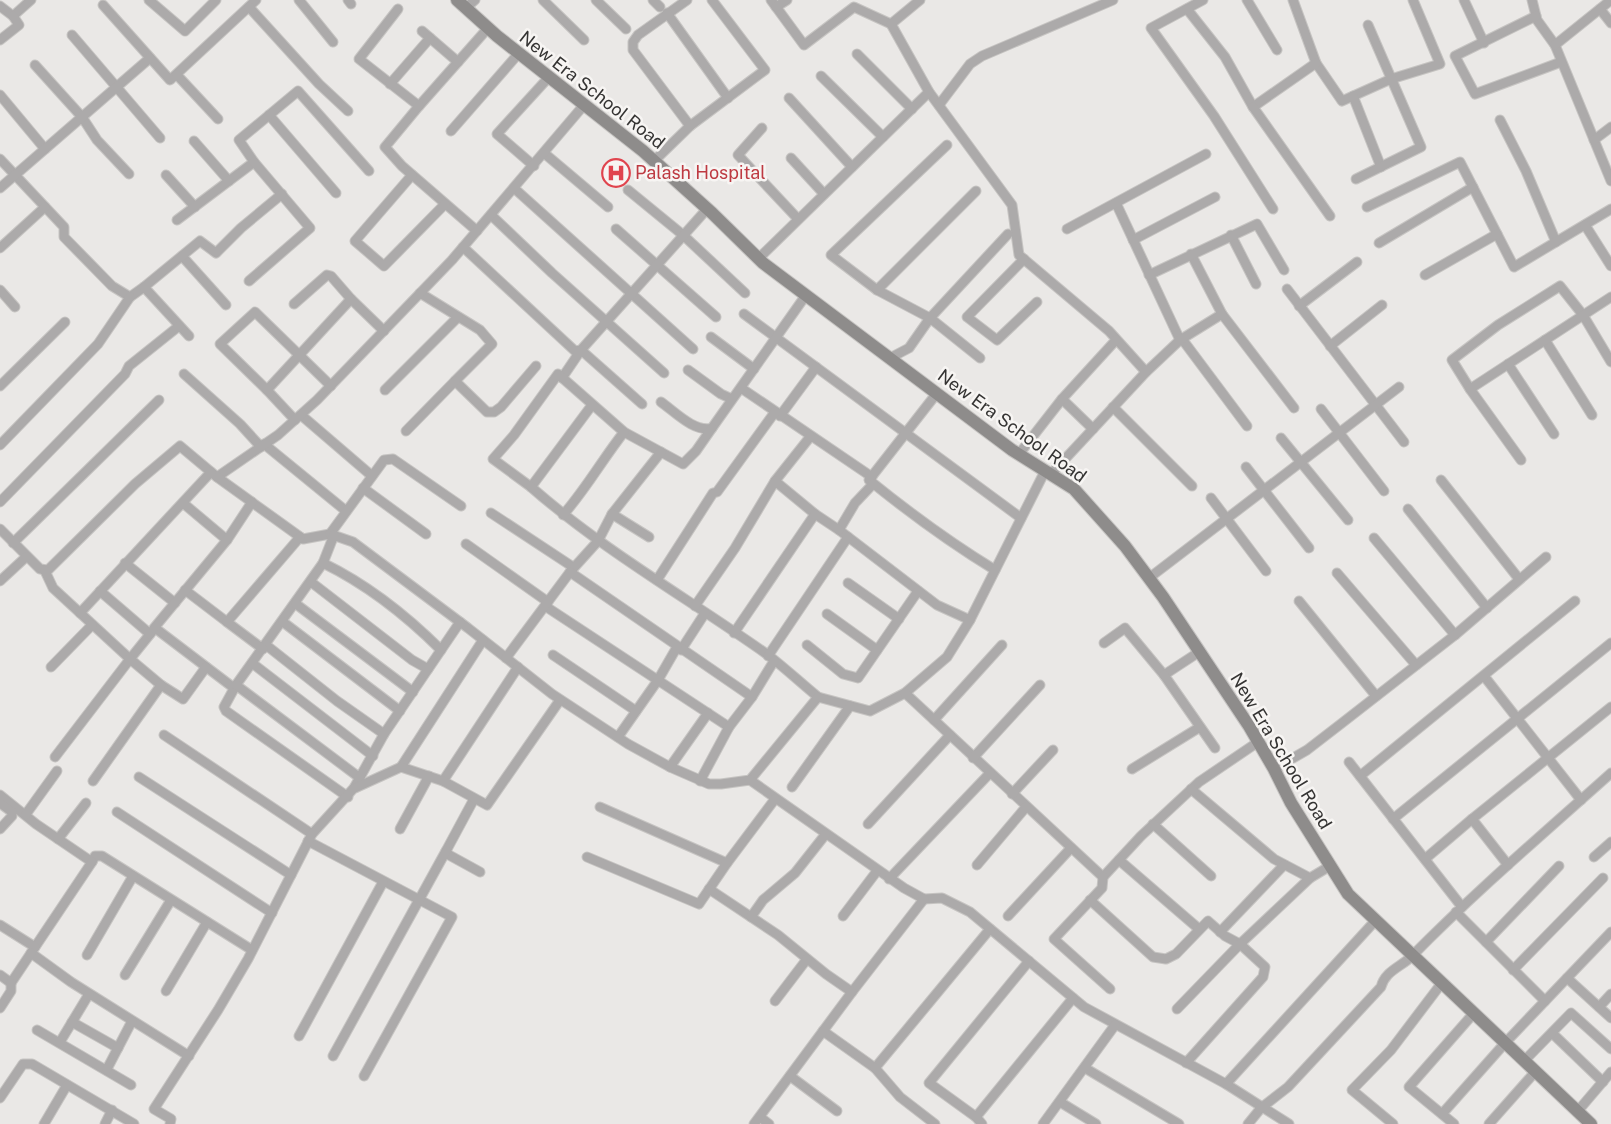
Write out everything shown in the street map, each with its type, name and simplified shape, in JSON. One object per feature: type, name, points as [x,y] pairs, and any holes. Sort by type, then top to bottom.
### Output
[{"type":"street","points":[[13,16],[31,0]]},
{"type":"street","points":[[151,0],[185,31],[216,0]]},
{"type":"street","points":[[298,0],[333,42]]},
{"type":"street","points":[[543,0],[584,40]]},
{"type":"street","points":[[596,0],[626,29]]},
{"type":"street","points":[[687,0],[638,35],[634,42],[633,50],[690,126]]},
{"type":"street","points":[[654,161],[690,126],[765,70],[712,0]]},
{"type":"street","points":[[786,0],[774,4],[804,45],[863,0]]},
{"type":"street","points":[[891,24],[920,0]]},
{"type":"street","points":[[939,105],[970,64],[982,56],[1113,0]]},
{"type":"street","points":[[1203,0],[1151,28],[1214,116],[1273,209]]},
{"type":"street","points":[[1247,0],[1277,50]]},
{"type":"street","points":[[1293,0],[1316,63],[1342,101],[1391,79],[1440,64],[1536,16]]},
{"type":"street","points":[[1413,0],[1440,64]]},
{"type":"street","points":[[1464,0],[1484,42]]},
{"type":"street","points":[[1532,0],[1536,16],[1562,62],[1611,181]]},
{"type":"street","points":[[1554,46],[1611,0]]},
{"type":"street","points":[[103,4],[170,80],[253,3],[319,84],[348,111]]},
{"type":"street","name":"New Era School Road","points":[[466,3],[488,28],[654,161],[758,259],[1018,454],[1074,489],[1125,546],[1149,578],[1258,742],[1291,803],[1348,894],[1411,956],[1591,1124]]},
{"type":"street","points":[[0,6],[13,16],[19,25],[0,40]]},
{"type":"street","points":[[854,7],[891,24],[929,92],[1012,204],[1019,254],[1116,340],[1146,372]]},
{"type":"street","points":[[1600,8],[1611,23]]},
{"type":"street","points":[[398,9],[359,59],[419,106]]},
{"type":"street","points":[[1186,9],[1225,57],[1253,107],[1330,216]]},
{"type":"street","points":[[667,13],[728,98]]},
{"type":"street","points":[[1356,179],[1422,147],[1368,25]]},
{"type":"street","points":[[477,232],[412,175],[385,147],[488,28]]},
{"type":"street","points":[[422,31],[458,62]]},
{"type":"street","points":[[72,35],[160,138]]},
{"type":"street","points":[[390,84],[430,38]]},
{"type":"street","points":[[451,131],[519,54]]},
{"type":"street","points":[[857,54],[912,109]]},
{"type":"street","points":[[1455,56],[1475,94],[1562,62]]},
{"type":"street","points":[[0,188],[150,58]]},
{"type":"street","points":[[1253,107],[1316,63]]},
{"type":"street","points":[[35,65],[82,117],[97,140],[128,174]]},
{"type":"street","points":[[177,75],[218,118]]},
{"type":"street","points":[[821,76],[883,137]]},
{"type":"street","points":[[534,166],[497,134],[549,77]]},
{"type":"street","points":[[249,281],[310,228],[254,162],[239,140],[298,91],[368,171]]},
{"type":"street","points":[[758,259],[929,92]]},
{"type":"street","points":[[0,95],[45,149]]},
{"type":"street","points":[[1353,96],[1381,166]]},
{"type":"street","points":[[789,98],[852,167]]},
{"type":"street","points":[[80,613],[125,563],[214,474],[263,446],[298,418],[331,386],[463,248],[515,189],[584,105]]},
{"type":"street","points":[[270,114],[336,193]]},
{"type":"street","points":[[1500,120],[1526,171],[1556,242]]},
{"type":"street","points":[[1594,140],[1611,127]]},
{"type":"street","points":[[762,128],[738,156],[798,219]]},
{"type":"street","points":[[194,141],[229,181]]},
{"type":"street","points":[[947,146],[832,255],[877,290],[930,318],[980,358]]},
{"type":"street","points":[[544,153],[608,207]]},
{"type":"street","points":[[1067,229],[1206,154]]},
{"type":"street","points":[[791,158],[824,194]]},
{"type":"street","points":[[0,159],[64,227],[64,237],[112,286],[130,297]]},
{"type":"street","points":[[177,220],[254,162]]},
{"type":"street","points":[[1367,207],[1460,162],[1514,267],[1611,209]]},
{"type":"street","points":[[166,175],[196,207]]},
{"type":"street","points":[[412,175],[356,241],[384,266],[445,204]]},
{"type":"street","points":[[1380,243],[1473,187]]},
{"type":"street","points":[[515,189],[693,349]]},
{"type":"street","points":[[628,190],[683,235],[745,293]]},
{"type":"street","points":[[877,290],[976,191]]},
{"type":"street","points":[[0,445],[98,344],[130,297],[200,241],[216,253],[241,228],[282,194]]},
{"type":"street","points":[[1133,240],[1215,197]]},
{"type":"street","points":[[1116,203],[1181,339],[1247,426]]},
{"type":"street","points":[[0,248],[45,207]]},
{"type":"street","points":[[562,378],[581,350],[707,209]]},
{"type":"street","points":[[491,215],[664,373]]},
{"type":"street","points":[[1149,275],[1257,224],[1284,270]]},
{"type":"street","points":[[1585,225],[1611,266]]},
{"type":"street","points":[[616,229],[716,317]]},
{"type":"street","points":[[890,358],[908,348],[930,318],[1008,234]]},
{"type":"street","points":[[1425,275],[1497,234]]},
{"type":"street","points":[[1231,235],[1256,284]]},
{"type":"street","points":[[463,248],[575,351],[581,350]]},
{"type":"street","points":[[1191,254],[1222,314],[1294,408]]},
{"type":"street","points":[[182,256],[226,305]]},
{"type":"street","points":[[1024,259],[967,317],[997,340],[1037,302]]},
{"type":"street","points":[[1299,306],[1357,262]]},
{"type":"street","points":[[294,304],[327,275],[331,276],[351,299],[384,331]]},
{"type":"street","points":[[1521,460],[1470,389],[1452,360],[1498,325],[1560,286],[1583,315],[1611,362]]},
{"type":"street","points":[[144,287],[189,336]]},
{"type":"street","points":[[1287,289],[1404,442]]},
{"type":"street","points":[[0,290],[15,307]]},
{"type":"street","points":[[406,431],[492,344],[480,330],[420,293]]},
{"type":"street","points":[[806,295],[696,451],[683,464],[624,432],[558,374],[514,435],[493,459],[531,487],[563,515],[771,658],[818,697],[870,711],[905,693],[947,657],[970,620],[1022,518],[1048,473],[1093,429],[1146,372],[1181,339],[1222,314]]},
{"type":"street","points":[[1470,389],[1611,297]]},
{"type":"street","points":[[267,390],[351,299]]},
{"type":"street","points":[[1330,346],[1382,305]]},
{"type":"street","points":[[331,386],[255,312],[220,344],[298,418],[372,476]]},
{"type":"street","points":[[744,314],[777,336],[905,434],[1022,518]]},
{"type":"street","points":[[385,390],[458,317]]},
{"type":"street","points":[[0,386],[65,322]]},
{"type":"street","points":[[0,502],[125,374],[129,366],[179,326]]},
{"type":"street","points":[[711,337],[754,369]]},
{"type":"street","points":[[1018,454],[1062,399],[1116,340]]},
{"type":"street","points":[[1545,340],[1592,415]]},
{"type":"street","points":[[581,350],[642,404]]},
{"type":"street","points":[[1508,364],[1554,434]]},
{"type":"street","points":[[455,381],[487,412],[494,412],[536,366]]},
{"type":"street","points":[[657,580],[713,493],[717,492],[816,367]]},
{"type":"street","points":[[688,370],[721,394],[732,399]]},
{"type":"street","points":[[184,374],[263,446],[346,511]]},
{"type":"street","points":[[1149,578],[1399,387]]},
{"type":"street","points":[[741,388],[873,481],[909,514],[995,570]]},
{"type":"street","points":[[839,530],[855,503],[936,393]]},
{"type":"street","points":[[1062,399],[1093,429]]},
{"type":"street","points":[[13,543],[159,400]]},
{"type":"street","points":[[661,402],[693,425],[705,430],[712,428]]},
{"type":"street","points":[[531,487],[592,405]]},
{"type":"street","points":[[1113,407],[1192,486]]},
{"type":"street","points":[[1321,409],[1384,492]]},
{"type":"street","points":[[563,515],[585,490],[585,484],[624,432]]},
{"type":"street","points":[[695,606],[735,548],[775,480],[810,437]]},
{"type":"street","points":[[1282,438],[1348,520]]},
{"type":"street","points":[[45,571],[175,448],[180,446],[214,474],[303,539],[332,534],[353,542],[560,700],[618,737],[670,767],[700,781],[722,784],[750,780],[818,697]]},
{"type":"street","points":[[506,658],[571,569],[598,540],[612,514],[661,452]]},
{"type":"street","points":[[348,797],[226,711],[224,706],[233,685],[283,622],[323,564],[332,534],[346,511],[384,460],[393,458],[461,506]]},
{"type":"street","points":[[1246,467],[1309,548]]},
{"type":"street","points":[[775,480],[815,514],[848,536],[936,605],[970,620]]},
{"type":"street","points":[[1441,480],[1519,580]]},
{"type":"street","points":[[363,488],[426,534]]},
{"type":"street","points":[[1211,498],[1266,572]]},
{"type":"street","points":[[56,757],[152,631],[227,540],[252,502]]},
{"type":"street","points":[[183,503],[227,540]]},
{"type":"street","points":[[1408,510],[1487,608]]},
{"type":"street","points":[[491,513],[571,569],[679,649],[752,698]]},
{"type":"street","points":[[612,514],[649,537]]},
{"type":"street","points":[[734,633],[815,514]]},
{"type":"street","points":[[0,529],[26,557],[45,571],[53,588],[161,685],[183,699],[206,667]]},
{"type":"street","points":[[700,781],[729,727],[752,698],[771,658],[848,536]]},
{"type":"street","points":[[226,622],[300,537]]},
{"type":"street","points":[[1374,538],[1455,635]]},
{"type":"street","points":[[466,544],[546,604],[729,727]]},
{"type":"street","points":[[0,581],[26,557]]},
{"type":"street","points":[[1274,769],[1307,750],[1455,635],[1546,557]]},
{"type":"street","points":[[125,563],[175,603]]},
{"type":"street","points":[[323,564],[348,576],[386,603],[441,650]]},
{"type":"street","points":[[1336,573],[1416,665]]},
{"type":"street","points":[[311,582],[412,660],[428,669]]},
{"type":"street","points":[[848,583],[899,619]]},
{"type":"street","points":[[185,590],[226,622],[264,647],[384,734]]},
{"type":"street","points":[[100,591],[152,631],[233,685],[360,778]]},
{"type":"street","points":[[807,645],[843,674],[858,678],[918,591]]},
{"type":"street","points":[[1299,601],[1376,696]]},
{"type":"street","points":[[1360,776],[1575,601]]},
{"type":"street","points":[[296,604],[413,692]]},
{"type":"street","points":[[618,737],[705,613]]},
{"type":"street","points":[[827,614],[877,650]]},
{"type":"street","points":[[283,622],[400,711]]},
{"type":"street","points":[[170,1124],[171,1119],[154,1109],[189,1056],[252,950],[310,838],[348,797],[384,734],[460,622]]},
{"type":"street","points":[[51,667],[92,625]]},
{"type":"street","points":[[1104,643],[1125,628],[1164,675],[1215,748]]},
{"type":"street","points":[[353,789],[401,767],[483,640]]},
{"type":"street","points":[[1393,819],[1515,718],[1611,643]]},
{"type":"street","points":[[934,720],[1002,645]]},
{"type":"street","points":[[1164,675],[1199,652]]},
{"type":"street","points":[[553,655],[636,710]]},
{"type":"street","points":[[252,663],[373,756]]},
{"type":"street","points":[[444,781],[518,667]]},
{"type":"street","points":[[1484,676],[1546,758],[1581,800]]},
{"type":"street","points":[[93,782],[161,685]]},
{"type":"street","points":[[973,758],[1040,685]]},
{"type":"street","points":[[905,693],[1103,877]]},
{"type":"street","points":[[401,767],[444,781],[487,805],[560,700]]},
{"type":"street","points":[[792,787],[850,706]]},
{"type":"street","points":[[1425,860],[1546,758],[1611,708]]},
{"type":"street","points":[[670,767],[708,713]]},
{"type":"street","points":[[1132,769],[1200,727]]},
{"type":"street","points":[[164,735],[310,838],[383,882],[419,898],[450,915],[452,920],[364,1076]]},
{"type":"street","points":[[868,824],[950,735]]},
{"type":"street","points":[[1110,989],[1054,939],[1102,888],[1103,877],[1154,824],[1191,789],[1258,742]]},
{"type":"street","points":[[1012,794],[1052,750]]},
{"type":"street","points":[[1349,762],[1425,860],[1459,910],[1486,942],[1545,1001]]},
{"type":"street","points":[[26,814],[57,771]]},
{"type":"street","points":[[889,879],[990,773]]},
{"type":"street","points":[[1248,1124],[1261,1108],[1288,1087],[1381,987],[1383,977],[1411,956],[1508,865],[1611,773]]},
{"type":"street","points":[[400,829],[429,776]]},
{"type":"street","points":[[139,777],[291,875]]},
{"type":"street","points":[[750,780],[889,879],[924,899],[942,898],[970,912],[1084,1007],[1115,1026],[1226,1084],[1261,1108],[1289,1124]]},
{"type":"street","points":[[1191,789],[1274,860],[1310,878]]},
{"type":"street","points":[[0,795],[92,862]]},
{"type":"street","points":[[333,1056],[474,799]]},
{"type":"street","points":[[587,857],[699,904],[775,799]]},
{"type":"street","points":[[58,839],[86,802]]},
{"type":"street","points":[[0,803],[12,812],[0,829]]},
{"type":"street","points":[[600,807],[727,863]]},
{"type":"street","points":[[976,865],[1026,807]]},
{"type":"street","points":[[117,812],[272,912]]},
{"type":"street","points":[[1472,820],[1508,865]]},
{"type":"street","points":[[1154,824],[1210,876]]},
{"type":"street","points":[[751,917],[763,900],[795,873],[825,834]]},
{"type":"street","points":[[1594,857],[1611,842]]},
{"type":"street","points":[[1008,916],[1071,848]]},
{"type":"street","points":[[446,851],[449,855],[480,872]]},
{"type":"street","points":[[0,1008],[11,991],[11,983],[95,856],[102,856],[252,950]]},
{"type":"street","points":[[1119,860],[1199,929]]},
{"type":"street","points":[[1220,932],[1284,865]]},
{"type":"street","points":[[1177,1008],[1240,944],[1310,878],[1330,866]]},
{"type":"street","points":[[1486,942],[1559,866]]},
{"type":"street","points":[[843,916],[877,871]]},
{"type":"street","points":[[86,955],[133,876]]},
{"type":"street","points":[[1513,970],[1602,878]]},
{"type":"street","points":[[299,1036],[383,882]]},
{"type":"street","points":[[709,889],[751,917],[852,992]]},
{"type":"street","points":[[769,1124],[757,1120],[924,899]]},
{"type":"street","points":[[125,975],[171,900]]},
{"type":"street","points":[[1090,900],[1152,956],[1166,959],[1176,954],[1208,921],[1262,963],[1265,974],[1186,1063]]},
{"type":"street","points":[[1226,1084],[1375,921]]},
{"type":"street","points":[[166,991],[207,922]]},
{"type":"street","points":[[0,925],[90,994],[189,1056]]},
{"type":"street","points":[[875,1068],[990,929]]},
{"type":"street","points":[[1442,1114],[1504,1043],[1611,932]]},
{"type":"street","points":[[775,1001],[807,959]]},
{"type":"street","points":[[1029,961],[929,1083],[979,1120],[1073,998]]},
{"type":"street","points":[[0,976],[11,983]]},
{"type":"street","points":[[1567,978],[1611,1018]]},
{"type":"street","points":[[1393,1124],[1352,1090],[1391,1050],[1441,984]]},
{"type":"street","points":[[60,1042],[90,994]]},
{"type":"street","points":[[1599,1006],[1611,994]]},
{"type":"street","points":[[1524,1062],[1571,1013],[1611,1050]]},
{"type":"street","points":[[1454,1124],[1409,1087],[1473,1014]]},
{"type":"street","points":[[107,1069],[132,1021]]},
{"type":"street","points":[[72,1022],[118,1048]]},
{"type":"street","points":[[1043,1124],[1115,1026]]},
{"type":"street","points":[[37,1030],[107,1069],[131,1085]]},
{"type":"street","points":[[823,1031],[875,1068],[900,1097],[935,1124]]},
{"type":"street","points":[[1552,1033],[1603,1082]]},
{"type":"street","points":[[0,1098],[23,1064],[32,1064],[134,1124]]},
{"type":"street","points":[[1085,1068],[1179,1124]]},
{"type":"street","points":[[1489,1124],[1535,1072]]},
{"type":"street","points":[[1577,1112],[1611,1072]]},
{"type":"street","points":[[790,1076],[837,1111]]},
{"type":"street","points":[[44,1124],[67,1085]]},
{"type":"street","points":[[1060,1102],[1093,1123]]},
{"type":"street","points":[[105,1124],[112,1110]]},
{"type":"place","name":"Palash Hospital","points":[[616,173]]}]
